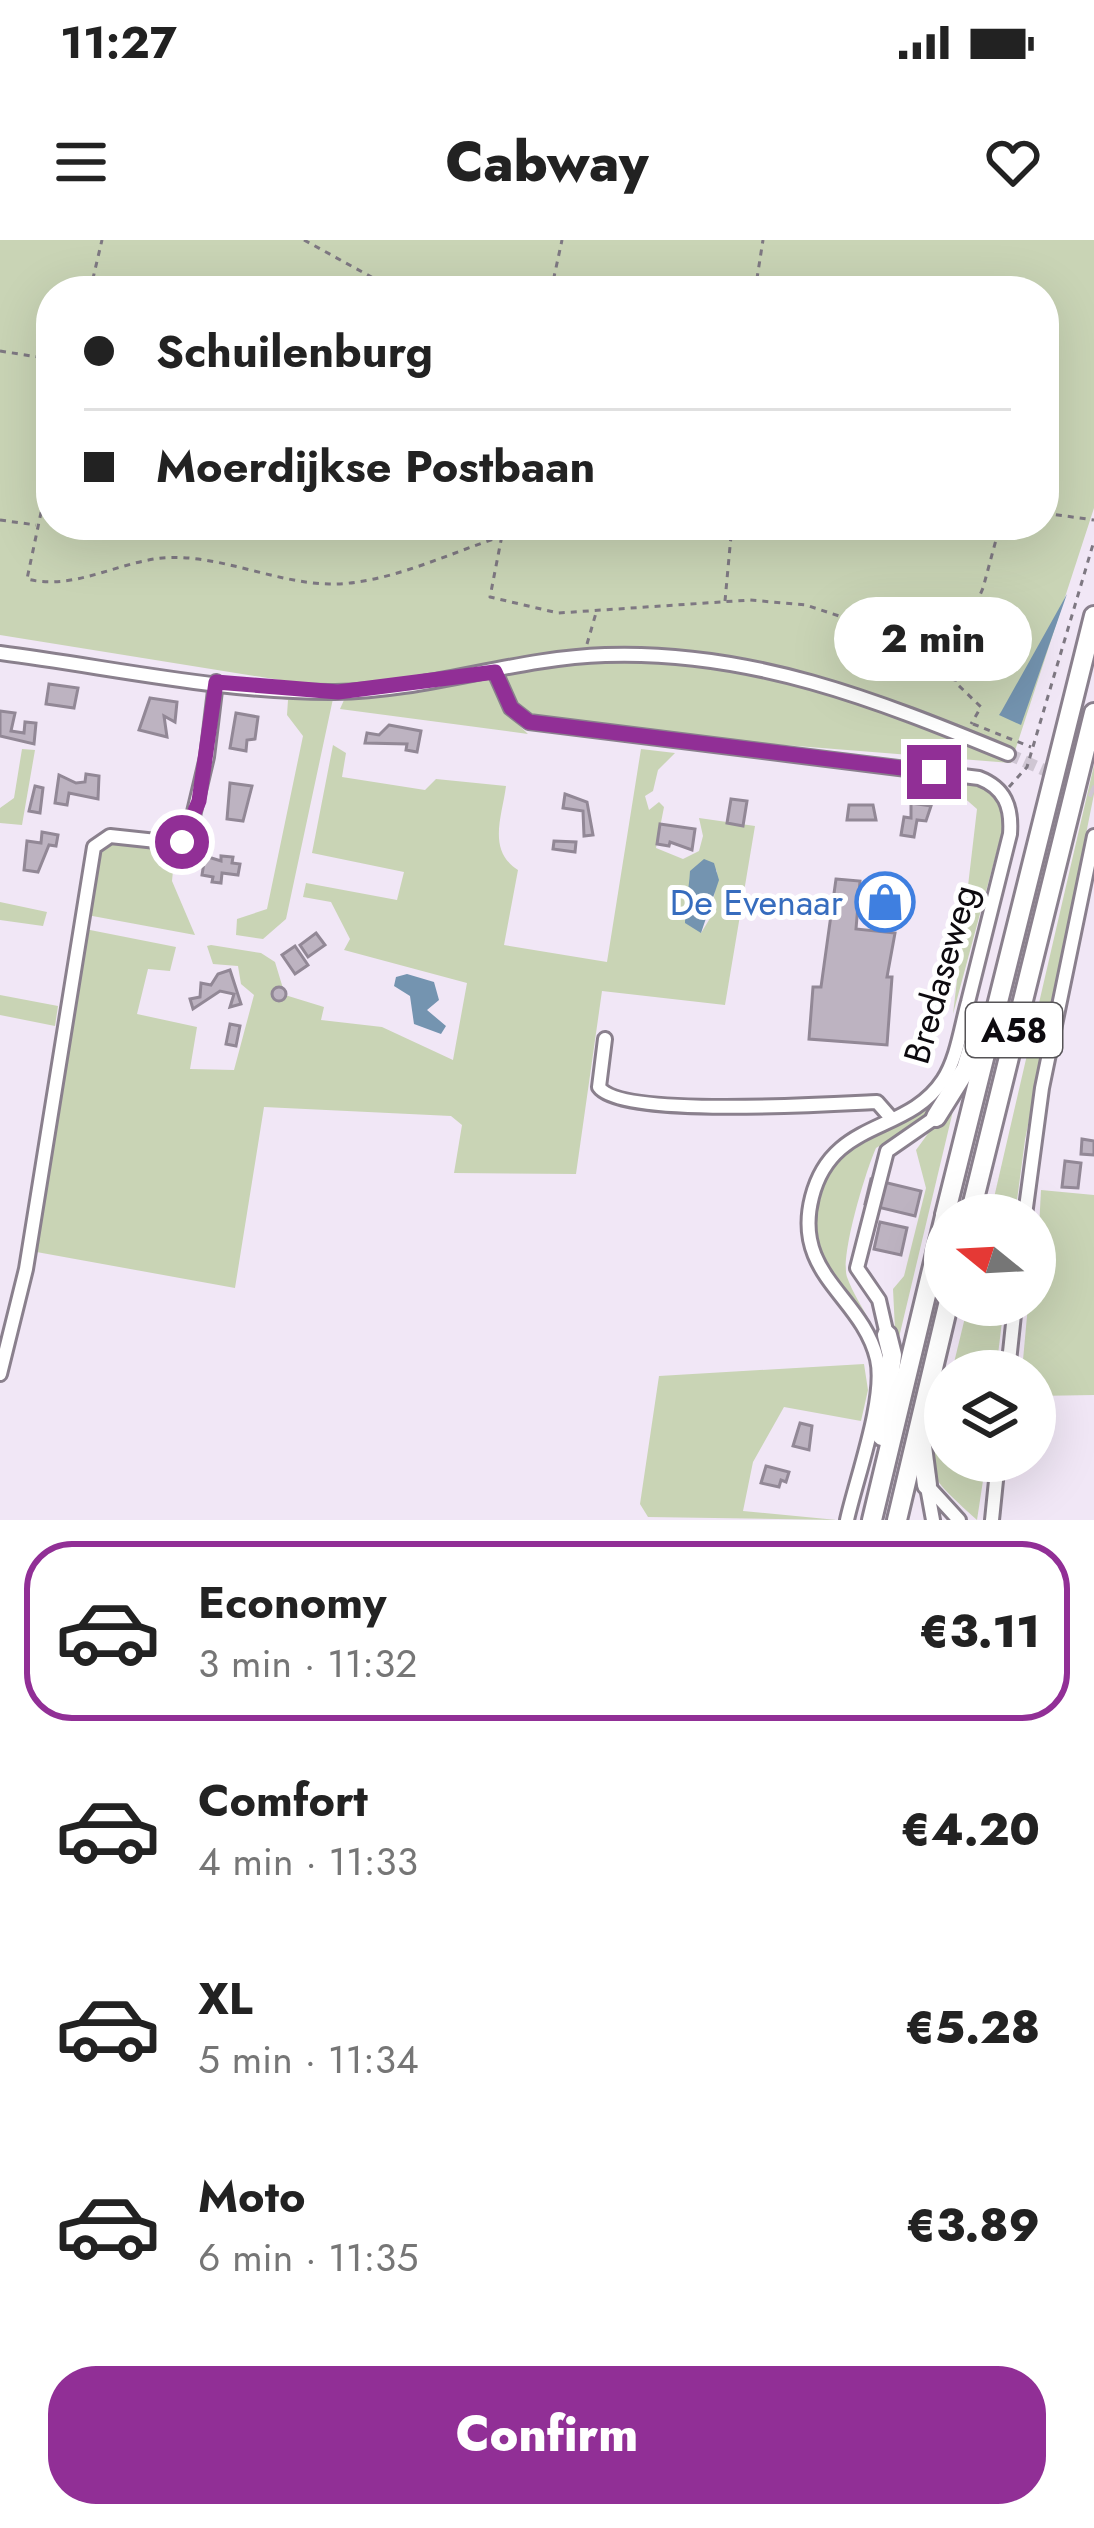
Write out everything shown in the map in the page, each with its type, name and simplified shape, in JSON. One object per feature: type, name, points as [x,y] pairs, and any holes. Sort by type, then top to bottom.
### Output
[{"type":"highway","name":"A58","points":[[950,1194],[1094,616]]},
{"type":"highway","name":"A58","points":[[975,1194],[1094,713]]},
{"type":"highway","name":"A58","points":[[935,1117],[966,1070],[1011,940]]},
{"type":"highway","name":"A58","points":[[874,1513],[924,1303]]},
{"type":"highway","points":[[897,1520],[943,1326]]},
{"type":"highway","name":"A58","points":[[874,1513],[892,1355],[887,1335]]},
{"type":"highway","points":[[919,1426],[927,1485]]},
{"type":"street","points":[[0,653],[216,682],[338,692],[585,658],[732,660],[848,690],[1008,754]]},
{"type":"street","points":[[495,672],[511,708],[529,722],[979,778],[1003,792]]},
{"type":"street","points":[[0,1374],[26,1269],[94,847],[110,836],[175,843],[189,833],[207,757],[216,682]]},
{"type":"street","name":"Bredaseweg","points":[[847,1520],[874,1402],[878,1362],[860,1320],[817,1263],[809,1218],[812,1197],[833,1155],[852,1137],[927,1100],[948,1073],[1010,834],[1003,792]]},
{"type":"street","points":[[1028,1194],[1042,1088],[1094,836]]},
{"type":"street","points":[[604,1039],[599,1087],[616,1100],[740,1108],[877,1102],[892,1118]]},
{"type":"street","name":"A58","points":[[887,1335],[879,1300],[857,1268],[887,1150],[935,1117]]},
{"type":"street","points":[[992,1520],[996,1482]]},
{"type":"street","points":[[927,1485],[927,1507],[934,1519]]},
{"type":"street","points":[[927,1485],[959,1520]]},
{"type":"path","points":[[94,276],[102,240]]},
{"type":"path","points":[[304,240],[370,276]]},
{"type":"path","points":[[554,276],[562,240]]},
{"type":"path","points":[[757,276],[763,240]]},
{"type":"path","points":[[0,351],[36,357]]},
{"type":"path","points":[[1059,515],[1094,520]]},
{"type":"path","points":[[0,520],[36,526]]},
{"type":"path","points":[[36,536],[27,579],[50,585],[171,558],[332,584],[358,582],[492,540]]},
{"type":"path","points":[[501,540],[490,597],[558,613],[724,602],[806,604],[862,624],[962,638]]},
{"type":"path","points":[[724,602],[730,540]]},
{"type":"path","points":[[996,540],[962,638],[955,682],[981,707],[971,723],[1033,748]]},
{"type":"path","points":[[1003,792],[1027,767],[1094,541]]},
{"type":"path","points":[[585,658],[596,612]]},
{"type":"green space","points":[[0,240],[1094,240],[1094,508],[1011,763],[745,742],[505,712],[528,734],[340,709],[348,691],[0,635]]},
{"type":"green space","points":[[218,688],[334,694],[286,919],[263,939],[236,935],[237,919],[267,909],[303,736],[287,715],[288,700]]},
{"type":"green space","points":[[333,745],[346,753],[342,777],[425,790],[436,779],[506,786],[500,843],[508,862],[518,870],[504,945],[607,962],[641,749],[675,753],[658,770],[653,791],[645,796],[649,810],[659,802],[664,807],[656,848],[683,859],[699,851],[703,836],[699,818],[755,826],[725,1005],[602,991],[576,1174],[454,1173],[462,1125],[451,1116],[264,1107],[235,1288],[31,1251],[85,929],[176,947],[170,971],[148,969],[137,1014],[197,1027],[190,1069],[234,1070],[254,995],[241,984],[238,966],[213,964],[207,946],[211,945],[261,953],[275,962],[285,995],[324,1007],[321,1020],[382,1027],[453,1060],[467,983],[344,950],[350,939],[331,902],[303,897],[306,883],[397,900],[404,872],[312,853]],"holes":[[[717,870],[712,915],[701,933],[693,896]]]},
{"type":"green space","points":[[22,749],[35,750],[22,825],[0,823],[0,808],[14,798]]},
{"type":"green space","points":[[1094,765],[1094,794],[1018,1194],[995,1194]]},
{"type":"green space","points":[[963,779],[992,793],[1005,821],[953,1014],[977,809],[954,789],[900,782]]},
{"type":"green space","points":[[106,840],[175,850],[172,881],[195,935],[87,915],[97,853]]},
{"type":"green space","points":[[0,902],[47,912],[43,926],[0,920]]},
{"type":"green space","points":[[989,937],[964,1058],[931,1115],[876,1148],[855,1213],[847,1277],[874,1329],[882,1364],[820,1262],[813,1223],[816,1190],[836,1157],[948,1080]]},
{"type":"green space","points":[[0,995],[58,1006],[55,1026],[0,1015]]},
{"type":"green space","points":[[957,1094],[933,1194],[924,1194],[916,1150]]},
{"type":"green space","points":[[1041,1190],[1094,1195],[1094,1395],[1056,1396],[1056,1350],[1024,1350],[1026,1326],[1056,1326],[1056,1194],[1041,1194]]},
{"type":"green space","points":[[924,1196],[924,1232],[896,1350],[893,1289],[904,1276]]},
{"type":"green space","points":[[963,1326],[1001,1326],[999,1350],[957,1350]]},
{"type":"green space","points":[[864,1364],[868,1390],[861,1421],[784,1407],[753,1462],[743,1511],[837,1520],[648,1517],[640,1504],[659,1376]]},
{"type":"green space","points":[[939,1482],[983,1482],[977,1520]]},
{"type":"water","points":[[1067,594],[1021,725],[999,715]]},
{"type":"water","points":[[704,859],[714,863],[719,880],[701,933],[685,923],[685,916],[690,871]]},
{"type":"water","points":[[407,974],[434,982],[439,1000],[427,1010],[446,1026],[441,1034],[414,1024],[410,996],[394,986],[396,977]]},
{"type":"building","points":[[49,684],[78,688],[74,708],[46,704]]},
{"type":"building","points":[[150,698],[177,702],[175,722],[164,716],[167,737],[139,730]]},
{"type":"building","points":[[0,711],[15,713],[11,731],[24,733],[25,722],[36,723],[34,744],[0,736]]},
{"type":"building","points":[[236,713],[258,717],[255,739],[247,740],[246,751],[230,748]]},
{"type":"building","points":[[389,725],[421,731],[417,752],[406,750],[407,744],[365,743],[367,733],[379,735]]},
{"type":"building","points":[[86,774],[99,776],[98,799],[69,793],[67,805],[55,803],[59,775],[76,783],[85,782]]},
{"type":"building","points":[[230,783],[252,786],[243,821],[227,819]]},
{"type":"building","points":[[35,786],[43,788],[40,813],[29,811]]},
{"type":"building","points":[[565,794],[587,802],[593,835],[584,836],[583,811],[563,808]]},
{"type":"building","points":[[731,799],[747,801],[743,826],[727,823]]},
{"type":"building","points":[[911,803],[931,806],[926,821],[917,820],[914,837],[901,835],[904,817],[911,818]]},
{"type":"building","points":[[849,805],[873,805],[876,820],[847,820]]},
{"type":"building","points":[[660,824],[695,829],[692,850],[670,842],[669,846],[657,844]]},
{"type":"building","points":[[42,832],[58,835],[56,846],[49,845],[38,872],[24,870],[27,841],[41,843]]},
{"type":"building","points":[[554,841],[576,842],[575,852],[553,849]]},
{"type":"building","points":[[205,856],[221,861],[221,856],[233,857],[232,863],[240,864],[238,875],[222,873],[221,883],[212,882],[213,877],[202,875]]},
{"type":"building","points":[[878,875],[892,876],[889,913],[875,912]]},
{"type":"building","points":[[836,879],[860,881],[856,929],[895,933],[887,977],[892,977],[887,1045],[809,1039],[813,987],[821,987]]},
{"type":"building","points":[[316,933],[325,945],[308,957],[300,945]]},
{"type":"building","points":[[295,946],[308,965],[295,974],[282,955]]},
{"type":"building","points":[[230,970],[241,1004],[230,1007],[234,994],[220,991],[193,1009],[190,999],[200,997],[201,983],[211,985],[218,974]]},
{"type":"building","points":[[279,987],[286,994],[279,1001],[272,994]]},
{"type":"building","points":[[230,1024],[240,1026],[236,1046],[226,1044]]},
{"type":"building","points":[[1082,1139],[1094,1141],[1094,1155],[1081,1154]]},
{"type":"building","points":[[1065,1161],[1081,1163],[1078,1188],[1062,1187]]},
{"type":"building","points":[[871,1179],[921,1191],[915,1216],[865,1204]]},
{"type":"building","points":[[880,1222],[907,1228],[901,1255],[874,1249]]},
{"type":"building","points":[[800,1423],[812,1426],[809,1450],[793,1446]]},
{"type":"building","points":[[766,1466],[789,1472],[786,1482],[781,1480],[779,1487],[761,1483]]},
{"type":"tunnel","points":[[1008,754],[1094,792]]},
{"type":"place","name":"De Evenaar","points":[[885,902]]},
{"type":"route","points":[[182,842],[199,801],[216,682],[338,692],[495,672],[511,708],[529,722],[934,772]]}]
